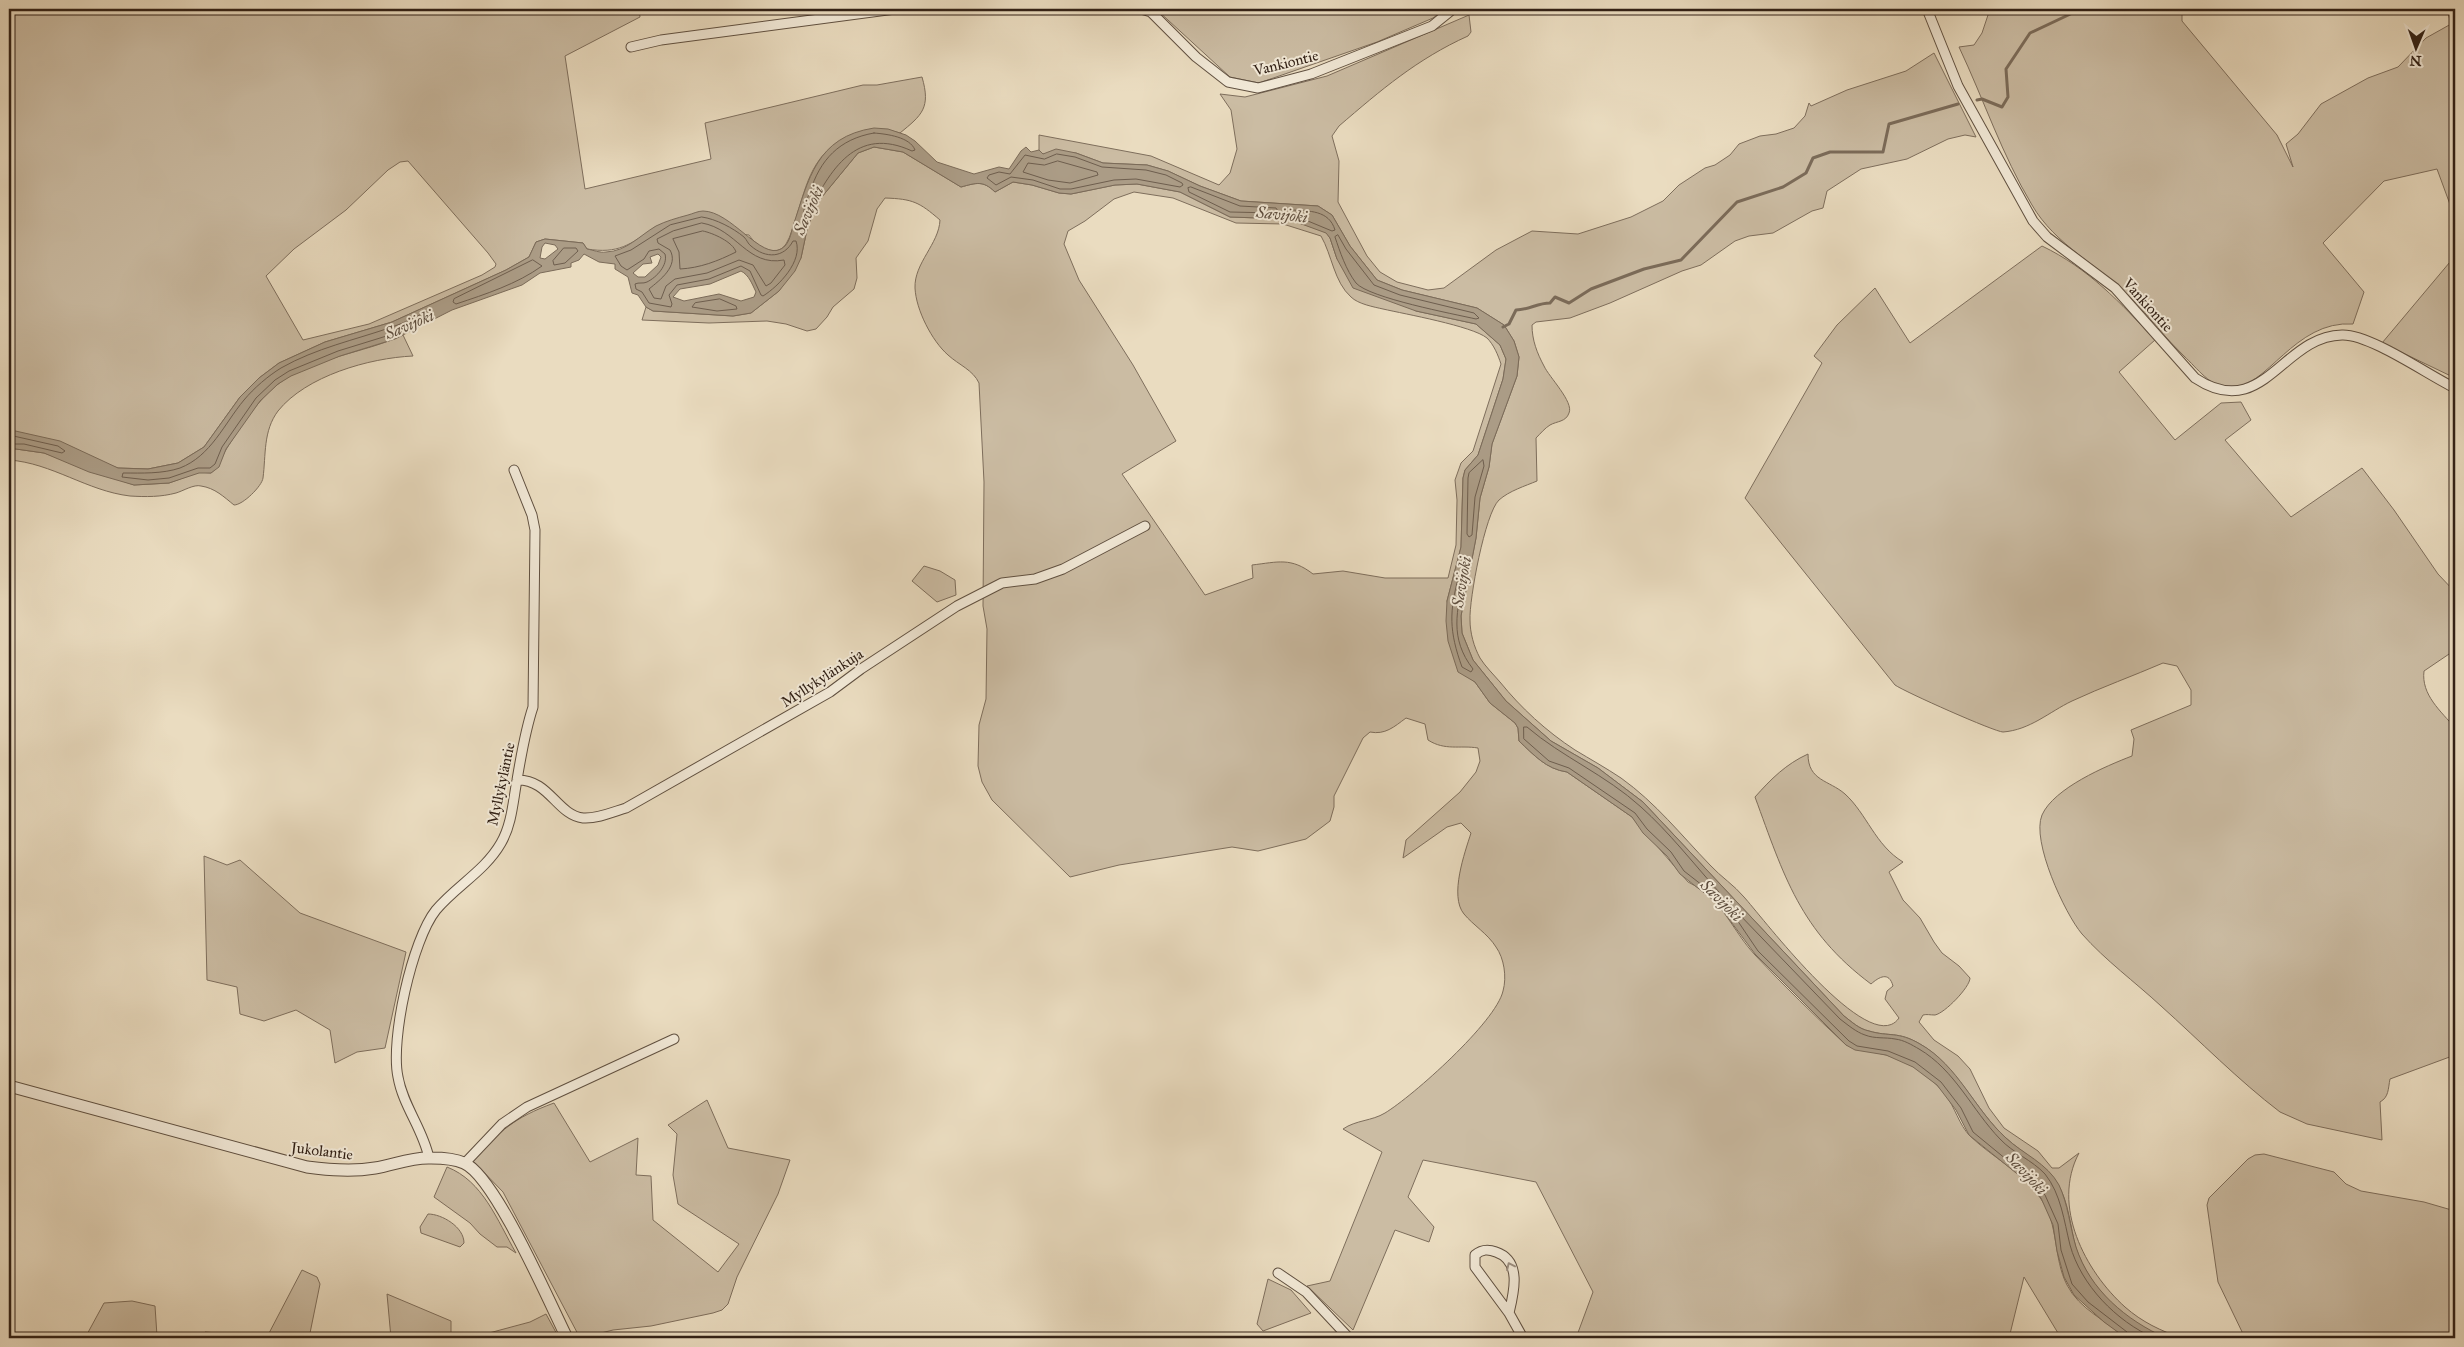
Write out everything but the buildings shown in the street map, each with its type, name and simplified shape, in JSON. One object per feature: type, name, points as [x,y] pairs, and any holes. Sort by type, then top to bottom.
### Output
[{"type":"street","points":[[631,47],[661,40],[895,9],[982,9]]},
{"type":"street","name":"Vankiontie","points":[[1141,9],[1151,12],[1196,57],[1228,82],[1258,88],[1311,74],[1432,26],[1453,9]]},
{"type":"street","name":"Vankiontie","points":[[1927,9],[1958,86],[2033,220],[2047,237],[2115,288],[2195,378],[2208,387],[2224,392],[2238,392],[2252,387],[2312,344],[2327,337],[2344,335],[2360,338],[2455,388]]},
{"type":"street","name":"Myllykyläntie","points":[[429,1158],[425,1138],[403,1093],[396,1059],[397,1037],[413,960],[420,939],[436,911],[479,870],[501,842],[508,828],[526,727],[533,707],[536,548],[532,516],[514,470]]},
{"type":"street","name":"Myllykylänkuja","points":[[517,780],[525,780],[536,784],[548,792],[572,814],[584,818],[604,815],[626,808],[830,692],[861,669],[958,606],[1002,583],[1034,579],[1063,569],[1145,526]]},
{"type":"street","points":[[567,1338],[540,1280],[505,1214],[484,1182],[465,1163],[502,1124],[527,1107],[674,1039]]},
{"type":"street","name":"Jukolantie","points":[[9,1086],[222,1146],[307,1167],[333,1171],[358,1170],[405,1160],[429,1158],[465,1163]]},
{"type":"street","points":[[1509,1313],[1516,1281],[1513,1268],[1505,1255],[1493,1250],[1481,1250],[1475,1255],[1475,1267],[1509,1313],[1523,1338]]},
{"type":"street","points":[[1278,1273],[1306,1292],[1349,1338]]},
{"type":"shaded area","points":[[9,9],[639,9],[640,17],[565,56],[585,189],[711,159],[705,123],[863,85],[877,85],[922,77],[925,88],[923,110],[900,133],[881,129],[870,130],[839,142],[820,159],[808,180],[788,241],[782,248],[777,250],[772,251],[761,247],[749,235],[655,227],[631,243],[616,249],[587,249],[583,243],[545,239],[536,242],[529,257],[506,270],[392,322],[325,342],[279,363],[259,378],[240,397],[204,447],[178,463],[148,469],[118,468],[9,430]],"holes":[[[408,161],[496,264],[495,267],[482,275],[369,324],[303,340],[266,276],[294,249],[346,210],[388,170],[400,162]]]},
{"type":"shaded area","points":[[1156,9],[1445,9],[1433,18],[1377,42],[1259,83],[1230,77]]},
{"type":"shaded area","points":[[1990,9],[2182,9],[2182,21],[2277,135],[2293,167],[2286,144],[2298,134],[2321,104],[2368,78],[2398,67],[2426,38],[2451,24],[2447,9],[2455,9],[2455,218],[2437,169],[2384,181],[2323,243],[2364,292],[2353,324],[2332,326],[2314,332],[2257,378],[2243,385],[2230,388],[2217,385],[2177,349],[2119,286],[2065,244],[2032,205],[2002,147],[1959,47],[1974,45],[1982,33]]},
{"type":"shaded area","points":[[1469,15],[1471,32],[1468,36],[1432,55],[1400,76],[1339,126],[1332,136],[1339,161],[1338,202],[1367,256],[1380,272],[1397,282],[1428,290],[1444,288],[1496,250],[1532,231],[1578,234],[1631,217],[1663,201],[1679,185],[1730,155],[1739,144],[1760,136],[1776,134],[1794,128],[1805,116],[1809,103],[1811,106],[1847,90],[1906,71],[1934,53],[1976,137],[1965,135],[1948,139],[1907,159],[1861,169],[1827,191],[1823,208],[1812,211],[1773,233],[1749,236],[1735,241],[1701,265],[1682,271],[1610,303],[1570,318],[1536,322],[1532,325],[1534,341],[1539,356],[1565,396],[1570,408],[1569,413],[1566,418],[1544,429],[1536,438],[1537,481],[1507,494],[1499,500],[1494,508],[1488,521],[1479,557],[1470,610],[1470,625],[1474,645],[1484,664],[1534,719],[1564,743],[1621,778],[1646,798],[1714,869],[1740,893],[1794,956],[1842,1004],[1865,1020],[1885,1026],[1899,1018],[1885,999],[1887,991],[1893,986],[1891,981],[1889,978],[1884,977],[1877,979],[1871,984],[1827,944],[1797,900],[1775,852],[1755,797],[1779,772],[1808,754],[1809,763],[1815,775],[1845,794],[1853,802],[1885,847],[1903,862],[1889,872],[1903,900],[1920,918],[1942,953],[1959,966],[1970,978],[1962,993],[1950,1005],[1935,1015],[1923,1015],[1919,1022],[1934,1040],[1958,1056],[1970,1069],[1989,1108],[2004,1128],[2038,1151],[2052,1168],[2059,1168],[2079,1153],[2071,1173],[2069,1194],[2071,1216],[2076,1236],[2085,1256],[2110,1292],[2125,1307],[2152,1325],[2182,1338],[2165,1336],[2131,1321],[2103,1295],[2092,1280],[2076,1248],[2067,1206],[2057,1183],[2046,1170],[1995,1127],[1945,1064],[1920,1044],[1906,1037],[1865,1030],[1844,1016],[1643,802],[1598,768],[1551,741],[1506,701],[1473,660],[1462,633],[1461,616],[1476,538],[1480,498],[1489,467],[1492,444],[1517,376],[1519,357],[1514,341],[1504,325],[1477,308],[1402,290],[1377,280],[1350,246],[1332,215],[1318,206],[1241,201],[1200,186],[1168,171],[1147,165],[1103,163],[1076,153],[1043,154],[1039,150],[1039,135],[1151,156],[1219,185],[1230,173],[1237,149],[1231,110],[1220,94],[1245,97],[1327,76]]},
{"type":"shaded area","points":[[874,147],[903,152],[961,187],[971,184],[983,184],[995,192],[1013,182],[1071,194],[1115,185],[1137,184],[1180,192],[1230,217],[1288,219],[1326,232],[1337,259],[1416,311],[1476,324],[1500,345],[1506,359],[1503,379],[1478,455],[1465,470],[1463,478],[1461,547],[1447,601],[1464,674],[1475,682],[1490,703],[1515,723],[1518,728],[1519,741],[1535,756],[1553,768],[1567,772],[1632,817],[1688,882],[1710,897],[1726,915],[1755,955],[1846,1045],[1903,1061],[1926,1075],[1939,1087],[1970,1136],[2017,1173],[2034,1189],[2041,1199],[2051,1219],[2063,1275],[2072,1293],[2086,1308],[2126,1338],[2061,1338],[2024,1277],[2009,1338],[1576,1338],[1593,1292],[1536,1182],[1423,1160],[1408,1197],[1434,1227],[1429,1242],[1395,1230],[1353,1330],[1307,1286],[1330,1281],[1382,1152],[1343,1129],[1385,1113],[1433,1075],[1486,1021],[1503,991],[1505,980],[1504,968],[1499,951],[1493,942],[1464,914],[1460,906],[1458,885],[1471,833],[1461,823],[1447,827],[1403,858],[1406,840],[1460,792],[1476,772],[1480,761],[1478,748],[1447,747],[1434,743],[1428,740],[1425,724],[1406,718],[1389,730],[1375,733],[1370,732],[1363,738],[1334,796],[1334,807],[1330,821],[1306,839],[1258,851],[1232,847],[1119,865],[1070,877],[992,800],[982,782],[978,766],[979,725],[986,699],[987,629],[983,606],[984,482],[979,383],[973,375],[948,355],[936,342],[918,306],[915,288],[918,270],[936,237],[940,220],[921,205],[902,199],[885,198],[877,209],[868,241],[856,258],[857,278],[854,289],[833,307],[816,329],[807,331],[786,324],[767,321],[709,323],[642,320],[646,307],[653,311],[733,316],[751,313],[779,291],[801,258],[808,225],[821,198],[858,153]],"holes":[[[1134,192],[1173,198],[1236,223],[1283,224],[1321,236],[1341,284],[1345,291],[1354,299],[1371,306],[1468,329],[1487,338],[1492,344],[1501,364],[1473,451],[1461,463],[1455,480],[1457,500],[1456,545],[1448,578],[1385,578],[1343,571],[1313,574],[1298,565],[1277,562],[1252,565],[1253,578],[1205,595],[1122,474],[1176,441],[1133,365],[1079,280],[1064,244],[1068,231],[1114,199]]]},
{"type":"shaded area","points":[[2042,246],[2074,265],[2103,287],[2155,340],[2119,372],[2175,440],[2221,403],[2241,402],[2251,420],[2225,440],[2291,517],[2362,468],[2394,510],[2438,574],[2455,592],[2455,650],[2424,671],[2424,680],[2433,702],[2455,728],[2455,1055],[2390,1079],[2387,1095],[2380,1102],[2382,1140],[2307,1124],[2280,1112],[2264,1100],[2091,944],[2075,924],[2059,894],[2045,859],[2041,842],[2040,827],[2042,815],[2048,805],[2069,787],[2095,772],[2132,756],[2134,739],[2131,730],[2191,705],[2191,690],[2177,666],[2163,663],[2072,701],[2039,720],[2013,731],[2003,732],[1984,726],[1895,685],[1745,498],[1822,363],[1814,356],[1837,325],[1875,288],[1910,343]]},
{"type":"shaded area","points":[[2455,256],[2455,378],[2382,343]]},
{"type":"shaded area","points":[[403,335],[413,356],[377,361],[340,371],[305,388],[278,411],[267,435],[262,481],[252,494],[238,504],[234,505],[211,489],[198,486],[176,493],[148,497],[114,493],[40,466],[9,460],[9,448],[44,453],[134,485],[169,483],[199,472],[211,473],[250,414],[277,385],[305,368]]},
{"type":"shaded area","points":[[924,566],[940,571],[955,580],[956,595],[937,602],[912,581]]},
{"type":"shaded area","points":[[204,856],[227,865],[240,860],[300,913],[406,952],[385,1048],[357,1052],[335,1063],[330,1030],[296,1010],[264,1021],[240,1014],[237,987],[207,980]]},
{"type":"shaded area","points":[[707,1100],[728,1148],[790,1160],[778,1194],[737,1277],[728,1304],[722,1310],[713,1313],[651,1326],[613,1330],[601,1333],[593,1338],[580,1338],[503,1192],[472,1160],[509,1126],[528,1114],[554,1103],[590,1162],[638,1138],[636,1175],[651,1176],[653,1220],[718,1272],[739,1244],[678,1204],[673,1175],[677,1134],[668,1125]]},
{"type":"shaded area","points":[[2264,1154],[2334,1172],[2346,1184],[2361,1191],[2424,1202],[2455,1211],[2455,1338],[2245,1338],[2218,1282],[2207,1205],[2209,1198],[2248,1159],[2255,1155]]},
{"type":"shaded area","points":[[447,1167],[460,1173],[480,1192],[516,1253],[507,1247],[497,1247],[480,1234],[470,1223],[434,1197]]},
{"type":"shaded area","points":[[428,1214],[440,1216],[451,1222],[460,1232],[464,1243],[460,1247],[421,1233],[420,1227]]},
{"type":"shaded area","points":[[302,1270],[317,1277],[320,1284],[309,1338],[210,1338],[205,1332],[267,1337]]},
{"type":"shaded area","points":[[1268,1279],[1291,1290],[1311,1313],[1263,1331],[1257,1324]]},
{"type":"shaded area","points":[[387,1294],[451,1321],[451,1338],[391,1338]]},
{"type":"shaded area","points":[[132,1301],[155,1306],[157,1336],[147,1338],[85,1338],[104,1303]]},
{"type":"shaded area","points":[[546,1314],[559,1338],[488,1338],[489,1333],[530,1322]]},
{"type":"water","name":"Savijoki","points":[[874,128],[888,129],[906,135],[937,162],[974,174],[999,167],[1009,169],[1021,151],[1026,147],[1031,152],[1039,150],[1043,154],[1056,149],[1076,153],[1103,163],[1147,165],[1168,171],[1200,186],[1241,201],[1318,206],[1332,215],[1350,246],[1377,280],[1402,290],[1477,308],[1504,325],[1514,341],[1519,357],[1517,376],[1492,444],[1489,467],[1480,498],[1476,538],[1461,616],[1462,633],[1473,660],[1506,701],[1551,741],[1598,768],[1643,802],[1844,1016],[1865,1030],[1906,1037],[1920,1044],[1945,1063],[1984,1114],[2006,1138],[2054,1177],[2065,1200],[2076,1247],[2082,1263],[2100,1290],[2124,1313],[2151,1331],[2166,1338],[2126,1338],[2104,1322],[2074,1295],[2064,1277],[2053,1225],[2041,1198],[2026,1181],[1969,1135],[1956,1110],[1937,1085],[1913,1067],[1886,1055],[1855,1050],[1846,1045],[1755,954],[1717,903],[1680,874],[1667,856],[1643,833],[1632,817],[1567,772],[1547,765],[1535,756],[1519,741],[1518,728],[1515,723],[1490,703],[1475,682],[1458,672],[1448,641],[1446,621],[1447,601],[1461,547],[1463,478],[1465,470],[1478,455],[1503,379],[1506,359],[1500,345],[1476,324],[1416,311],[1353,288],[1337,259],[1330,238],[1326,233],[1288,219],[1230,217],[1180,192],[1137,184],[1115,185],[1071,194],[1013,182],[995,192],[983,184],[971,184],[961,187],[903,152],[874,147],[858,153],[821,198],[808,225],[801,258],[795,271],[779,291],[751,313],[733,316],[653,311],[646,307],[638,295],[632,293],[628,277],[615,269],[615,264],[599,262],[584,254],[579,260],[571,263],[571,267],[540,273],[522,285],[452,310],[395,339],[340,356],[291,376],[278,384],[260,401],[226,449],[219,467],[211,473],[199,473],[169,483],[134,485],[89,472],[44,453],[9,448],[9,430],[11,430],[60,441],[118,468],[148,469],[178,463],[204,447],[240,397],[259,378],[279,363],[325,342],[392,322],[506,270],[529,257],[536,242],[545,239],[583,243],[587,249],[599,252],[613,251],[627,246],[660,224],[703,211],[714,213],[724,218],[764,248],[773,251],[781,249],[789,239],[804,192],[818,163],[839,140]],"holes":[[[545,243],[555,245],[558,249],[545,259],[540,258],[542,247]],[[658,254],[661,257],[658,265],[645,277],[638,277],[633,273],[643,264],[652,263],[650,257]],[[741,271],[748,277],[756,292],[754,297],[741,301],[719,294],[684,301],[673,297],[680,289],[710,284]]]},
{"type":"waterway","points":[[1977,100],[1982,99],[2002,107],[2008,97],[2006,69],[2030,33],[2081,9]]},
{"type":"waterway","points":[[1503,327],[1509,324],[1516,310],[1550,303],[1555,297],[1569,303],[1591,289],[1644,269],[1681,260],[1737,202],[1783,187],[1806,173],[1813,158],[1830,152],[1883,152],[1889,124],[1958,104]]}]
